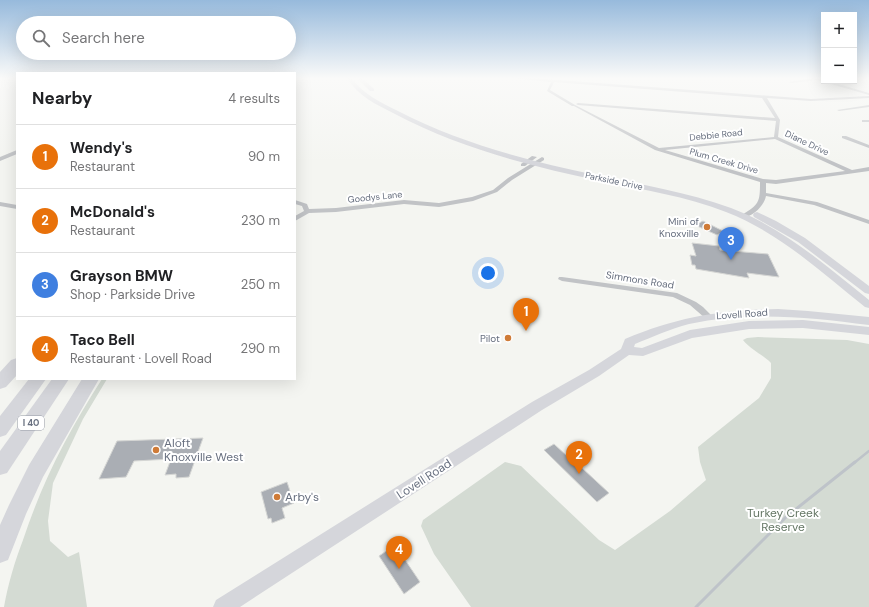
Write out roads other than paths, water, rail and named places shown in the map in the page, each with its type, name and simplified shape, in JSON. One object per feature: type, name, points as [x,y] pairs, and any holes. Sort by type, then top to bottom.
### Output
[{"type":"highway","points":[[0,383],[16,365]]},
{"type":"highway","name":"I 40","points":[[0,430],[37,380]]},
{"type":"highway","name":"I 40","points":[[0,467],[61,380]]},
{"type":"highway","points":[[0,552],[16,512],[36,471],[90,380]]},
{"type":"street","name":"Parkside Drive","points":[[385,106],[398,114],[446,134],[535,160],[695,194],[787,230],[807,243],[869,290]]},
{"type":"street","name":"Parkside Drive","points":[[398,106],[408,112],[455,131],[535,160]]},
{"type":"street","name":"Plum Creek Drive","points":[[580,106],[657,149],[763,181],[776,182],[869,170]]},
{"type":"street","points":[[611,106],[778,120]]},
{"type":"street","name":"Diane Drive","points":[[770,106],[778,120],[776,138],[850,172]]},
{"type":"street","points":[[839,110],[860,106]]},
{"type":"street","points":[[844,137],[869,147]]},
{"type":"street","name":"Debbie Road","points":[[657,149],[776,138]]},
{"type":"street","points":[[0,160],[16,152]]},
{"type":"street","name":"Goodys Lane","points":[[307,210],[336,210],[404,202],[439,205],[473,199],[495,191],[535,160]]},
{"type":"street","points":[[747,214],[758,207],[764,194],[763,181]]},
{"type":"street","points":[[764,194],[815,203],[869,222]]},
{"type":"street","points":[[296,202],[304,205],[307,210],[304,214],[296,218]]},
{"type":"street","points":[[0,204],[16,207]]},
{"type":"street","name":"Parkside Drive","points":[[747,214],[796,247],[869,305]]},
{"type":"street","points":[[796,247],[807,243]]},
{"type":"street","name":"Simmons Road","points":[[562,279],[674,295],[688,299],[698,305],[708,316]]},
{"type":"street","name":"Lovell Road","points":[[627,351],[629,342],[640,336],[670,325],[708,316],[779,312],[820,314],[869,321]]},
{"type":"street","points":[[708,316],[718,329]]},
{"type":"street","name":"Lovell Road","points":[[223,607],[531,410],[599,370],[627,351],[643,352],[690,334],[749,325],[780,324],[869,331]]},
{"type":"waterway","points":[[854,463],[869,451]]},
{"type":"waterway","points":[[696,607],[786,517],[855,462]]},
{"type":"place","name":"Mini of Knoxville","points":[[707,227]]},
{"type":"place","name":"Grayson BMW","points":[[731,260]]},
{"type":"place","name":"Wendy's","points":[[526,331]]},
{"type":"place","name":"Pilot","points":[[508,338]]},
{"type":"place","name":"Aloft Knoxville West","points":[[156,450]]},
{"type":"place","name":"McDonald's","points":[[579,474]]},
{"type":"place","name":"Arby's","points":[[277,497]]},
{"type":"place","name":"Taco Bell","points":[[399,569]]},
{"type":"park label","name":"Turkey Creek Reserve","points":[[783,520]]}]
